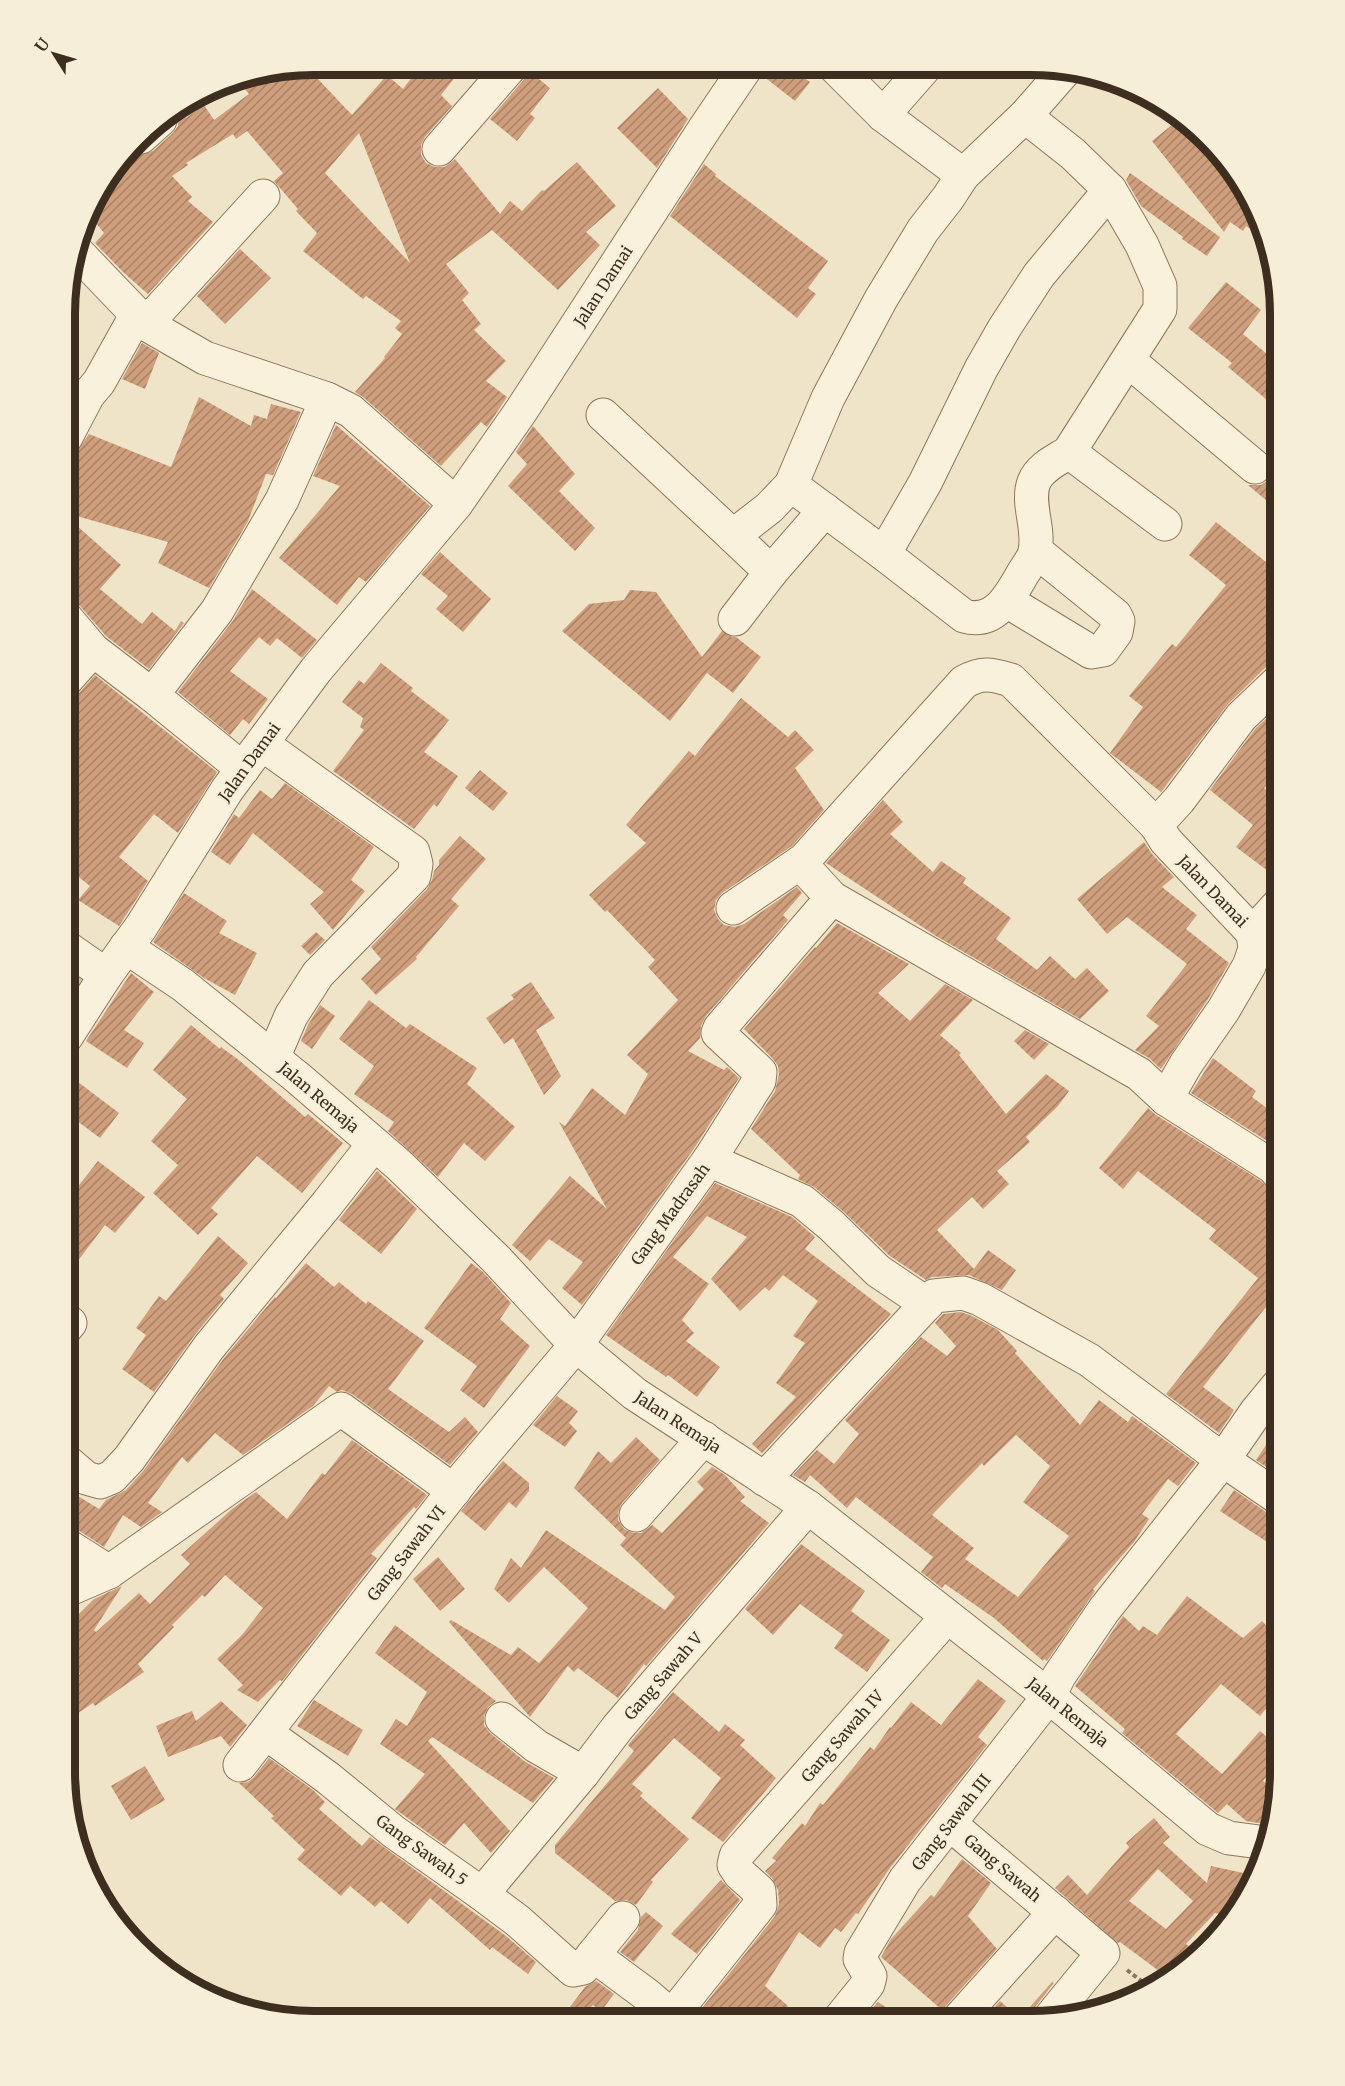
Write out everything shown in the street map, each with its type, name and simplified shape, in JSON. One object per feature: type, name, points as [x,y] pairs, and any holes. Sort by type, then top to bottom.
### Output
[{"type":"street","points":[[439,149],[503,75]]},
{"type":"street","name":"Jalan Damai","points":[[75,1023],[105,975],[141,927],[227,789],[316,670],[456,504],[521,411],[741,75]]},
{"type":"street","points":[[843,75],[884,115],[963,175]]},
{"type":"street","points":[[884,115],[918,75]]},
{"type":"street","points":[[733,536],[769,508],[791,486],[828,398],[881,299],[923,230],[963,175],[1025,116],[1059,77]]},
{"type":"street","points":[[791,486],[964,616],[975,620],[989,616],[1007,601],[1036,551],[1035,515],[1030,496],[1035,479],[1046,466],[1070,452],[1160,309],[1160,286],[1142,245],[1110,190],[1073,154],[1025,116]]},
{"type":"street","points":[[884,554],[925,483],[981,369],[1005,327],[1039,275],[1110,190]]},
{"type":"street","points":[[75,420],[88,395],[142,319],[263,196]]},
{"type":"street","points":[[82,257],[142,319],[205,358],[327,399],[351,411],[456,504]]},
{"type":"street","points":[[1129,361],[1255,467]]},
{"type":"street","points":[[152,695],[217,611],[282,500],[327,399]]},
{"type":"street","points":[[603,415],[771,572]]},
{"type":"street","points":[[1070,452],[1165,524]]},
{"type":"street","points":[[735,619],[771,572],[825,510]]},
{"type":"street","points":[[1007,601],[1091,652],[1103,650],[1116,632],[1118,621],[1115,615],[1036,551]]},
{"type":"street","points":[[75,629],[93,650],[152,695],[412,852],[416,864],[414,876],[318,974],[291,1016],[273,1058]]},
{"type":"street","points":[[75,670],[93,650]]},
{"type":"street","name":"Jalan Damai","points":[[733,908],[800,863],[964,682],[979,674],[1011,680],[1156,825],[1166,841],[1253,933],[1255,949],[1249,966],[1166,1099]]},
{"type":"street","points":[[1156,825],[1186,793],[1241,717],[1270,689]]},
{"type":"street","points":[[800,863],[832,898],[1139,1074],[1166,1099],[1270,1165]]},
{"type":"street","name":"Gang Madrasah","points":[[576,1345],[709,1160],[759,1081],[760,1072],[720,1037],[718,1033],[720,1028],[832,898]]},
{"type":"street","points":[[1253,933],[1270,914]]},
{"type":"street","name":"Jalan Remaja","points":[[126,947],[183,986],[374,1143],[496,1259],[576,1345],[635,1394],[808,1507],[1049,1696],[1208,1829],[1229,1839],[1259,1842]]},
{"type":"street","points":[[75,953],[105,975]]},
{"type":"street","points":[[75,1469],[86,1478],[100,1482],[112,1478],[129,1459],[209,1347],[374,1143]]},
{"type":"street","points":[[709,1160],[802,1201],[832,1226],[878,1271],[927,1304]]},
{"type":"street","points":[[764,1479],[934,1296],[963,1293],[980,1299],[1089,1360],[1222,1460],[1270,1492]]},
{"type":"street","name":"Gang Sawah VI","points":[[240,1765],[454,1491],[576,1345]]},
{"type":"street","name":"Gang Sawah III","points":[[846,2011],[868,1984],[870,1976],[860,1959],[861,1953],[905,1880],[1049,1696],[1059,1676],[1104,1610],[1270,1395]]},
{"type":"street","points":[[75,1587],[109,1572],[340,1409],[454,1491]]},
{"type":"street","points":[[636,1515],[704,1438]]},
{"type":"street","name":"Gang Sawah V","points":[[583,1773],[618,1728],[808,1507]]},
{"type":"street","points":[[75,1550],[109,1572]]},
{"type":"street","name":"Gang Sawah IV","points":[[679,2011],[760,1905],[759,1891],[740,1874],[734,1865],[736,1856],[947,1617]]},
{"type":"street","points":[[502,1719],[536,1746],[583,1773]]},
{"type":"street","name":"Gang Sawah 5","points":[[266,1732],[328,1778],[394,1832],[482,1894],[583,1773]]},
{"type":"street","name":"Gang Sawah","points":[[950,1824],[1103,1953]]},
{"type":"street","points":[[482,1894],[573,1970],[583,1968],[623,1918]]},
{"type":"street","name":"Gang Sawah","points":[[966,2011],[1055,1912]]},
{"type":"street","points":[[1057,2009],[1103,1953]]},
{"type":"street","points":[[593,1955],[665,2011]]},
{"type":"path","points":[[1103,1953],[1143,1983]]},
{"type":"green space","points":[[75,961],[88,972],[75,991]]},
{"type":"building","points":[[323,75],[318,79],[352,115],[387,75],[403,89],[414,75],[457,75],[441,95],[452,106],[425,137],[421,145],[421,155],[426,163],[435,167],[445,167],[455,159],[500,214],[510,201],[522,211],[542,190],[544,191],[577,162],[616,206],[586,232],[600,245],[558,290],[492,230],[446,264],[469,293],[462,300],[481,324],[474,330],[506,361],[486,381],[507,397],[487,427],[481,422],[441,466],[355,392],[385,358],[402,334],[395,328],[401,321],[366,296],[363,299],[303,251],[317,233],[296,211],[298,209],[274,181],[283,173],[247,131],[236,139],[233,134],[186,163],[188,165],[172,176],[192,197],[188,201],[213,222],[148,294],[95,243],[104,233],[94,221],[115,181],[136,159],[134,157],[153,151],[172,134],[178,126],[178,121],[204,105],[214,120],[249,94],[243,86],[283,77]],"holes":[[[359,133],[410,263],[325,173]]]},
{"type":"building","points":[[534,75],[550,88],[530,114],[535,118],[517,141],[490,119],[526,77]]},
{"type":"building","points":[[800,75],[810,82],[795,101],[763,76]]},
{"type":"building","points":[[658,88],[688,119],[657,168],[617,128]]},
{"type":"building","points":[[1174,123],[1189,134],[1211,156],[1230,181],[1255,232],[1246,226],[1243,231],[1230,222],[1224,232],[1152,141]]},
{"type":"building","points":[[704,164],[716,174],[715,176],[828,261],[808,288],[816,294],[797,318],[670,216]]},
{"type":"building","points":[[1130,173],[1220,237],[1207,256],[1141,206],[1126,180]]},
{"type":"building","points":[[240,249],[271,278],[225,324],[197,296]]},
{"type":"building","points":[[1226,282],[1261,310],[1243,334],[1270,357],[1270,403],[1228,367],[1232,363],[1188,328]]},
{"type":"building","points":[[142,343],[159,353],[145,389],[122,379]]},
{"type":"building","points":[[199,397],[251,426],[254,415],[267,419],[271,404],[301,412],[273,475],[266,474],[248,521],[209,588],[158,563],[168,542],[75,516],[75,452],[89,434],[171,467]]},
{"type":"building","points":[[336,425],[430,506],[366,582],[359,577],[337,605],[279,558],[340,486],[313,476]]},
{"type":"building","points":[[533,426],[575,474],[559,491],[595,528],[575,551],[508,486],[527,464],[516,452]]},
{"type":"building","points":[[1270,479],[1270,504],[1248,485],[1261,485]]},
{"type":"building","points":[[1216,522],[1266,562],[1270,558],[1270,664],[1228,704],[1161,792],[1110,753],[1143,707],[1129,696],[1172,644],[1176,647],[1226,585],[1189,555]]},
{"type":"building","points":[[75,524],[121,565],[100,589],[142,624],[152,612],[175,631],[181,621],[184,623],[149,669],[106,636],[75,602]]},
{"type":"building","points":[[440,552],[491,599],[463,632],[436,609],[448,596],[421,574]]},
{"type":"building","points":[[252,589],[317,640],[302,658],[277,638],[270,646],[259,637],[230,671],[268,699],[249,724],[243,719],[230,735],[178,692],[232,622]]},
{"type":"building","points":[[630,590],[656,592],[702,657],[722,631],[736,637],[761,657],[733,693],[707,673],[670,721],[562,631],[589,604],[624,600]]},
{"type":"building","points":[[381,663],[413,688],[411,691],[449,720],[424,752],[458,776],[437,807],[434,804],[414,829],[333,771],[364,730],[360,727],[363,718],[342,702],[359,680],[364,684]]},
{"type":"building","points":[[95,675],[217,772],[178,833],[154,814],[119,857],[148,881],[119,926],[78,900],[90,886],[75,874],[75,696]]},
{"type":"building","points":[[741,698],[788,737],[795,730],[814,750],[795,768],[824,810],[792,846],[722,893],[716,900],[714,910],[718,919],[724,925],[735,927],[744,924],[797,887],[802,893],[783,915],[788,920],[706,1016],[701,1026],[700,1038],[688,1051],[724,1070],[727,1067],[739,1078],[693,1150],[582,1305],[562,1288],[583,1262],[549,1239],[530,1261],[512,1245],[570,1176],[607,1209],[559,1122],[565,1126],[592,1088],[625,1115],[648,1074],[627,1055],[678,1000],[648,967],[655,960],[607,910],[605,912],[589,895],[646,843],[626,825],[689,751],[695,756]]},
{"type":"building","points":[[1270,715],[1270,782],[1264,788],[1270,793],[1270,872],[1236,847],[1253,825],[1210,790],[1255,729]]},
{"type":"building","points":[[480,770],[508,793],[493,811],[465,788]]},
{"type":"building","points":[[285,783],[374,847],[351,880],[365,891],[333,930],[310,904],[324,892],[253,833],[230,865],[211,852],[234,814],[239,818],[260,790],[272,799]]},
{"type":"building","points":[[883,800],[903,822],[890,834],[933,872],[941,861],[966,878],[963,883],[1011,918],[996,939],[1037,970],[1050,956],[1075,979],[1087,968],[1109,991],[1080,1019],[936,936],[826,863]]},
{"type":"building","points":[[460,836],[486,859],[451,899],[459,906],[416,957],[417,959],[376,995],[361,979],[381,959],[371,947],[427,889],[439,865],[439,860]]},
{"type":"building","points":[[1144,842],[1174,877],[1162,887],[1197,915],[1186,929],[1229,963],[1161,1069],[1149,1058],[1135,1050],[1159,1026],[1146,1016],[1187,964],[1127,917],[1107,934],[1077,899]]},
{"type":"building","points":[[184,893],[227,921],[219,933],[257,953],[235,995],[204,978],[153,942]]},
{"type":"building","points":[[837,923],[909,964],[878,993],[910,1021],[945,984],[973,1000],[940,1035],[961,1053],[959,1055],[1006,1114],[1046,1074],[1069,1091],[1058,1106],[1026,1137],[1030,1142],[997,1171],[1009,1184],[983,1209],[972,1197],[937,1230],[974,1269],[988,1250],[1016,1270],[1002,1290],[969,1275],[932,1277],[926,1280],[890,1256],[814,1187],[798,1179],[800,1175],[751,1129],[775,1091],[779,1074],[778,1066],[773,1059],[744,1029]]},
{"type":"building","points":[[316,932],[325,940],[310,955],[301,946]]},
{"type":"building","points":[[131,973],[154,992],[124,1030],[144,1043],[127,1068],[86,1041]]},
{"type":"building","points":[[531,982],[555,1018],[536,1030],[561,1076],[544,1095],[513,1038],[504,1044],[486,1018],[514,999],[511,995]]},
{"type":"building","points":[[369,1000],[406,1028],[410,1024],[477,1068],[467,1084],[515,1127],[485,1161],[464,1143],[438,1177],[388,1131],[394,1122],[354,1094],[374,1066],[339,1039]]},
{"type":"building","points":[[320,1005],[335,1016],[312,1049],[301,1041]]},
{"type":"building","points":[[191,1025],[220,1049],[221,1047],[240,1061],[305,1117],[308,1114],[343,1143],[302,1193],[257,1156],[211,1208],[218,1214],[198,1235],[153,1193],[178,1165],[151,1141],[187,1099],[153,1070]]},
{"type":"building","points":[[1025,1030],[1049,1044],[1034,1060],[1014,1041]]},
{"type":"building","points":[[1213,1058],[1256,1091],[1252,1097],[1270,1110],[1270,1143],[1191,1093]]},
{"type":"building","points":[[78,1082],[119,1113],[100,1138],[75,1119],[75,1086]]},
{"type":"building","points":[[1148,1108],[1261,1181],[1270,1189],[1270,1302],[1203,1387],[1234,1410],[1219,1433],[1166,1394],[1258,1278],[1209,1239],[1216,1230],[1138,1171],[1123,1189],[1099,1168]]},
{"type":"building","points":[[98,1161],[145,1197],[115,1233],[105,1225],[75,1265],[75,1190]]},
{"type":"building","points":[[377,1171],[417,1209],[381,1254],[339,1220]]},
{"type":"building","points":[[715,1183],[792,1217],[815,1237],[805,1249],[891,1314],[762,1453],[752,1444],[796,1397],[776,1383],[805,1343],[793,1336],[818,1301],[783,1275],[769,1291],[765,1287],[740,1311],[711,1279],[747,1237],[707,1216],[673,1257],[709,1284],[682,1320],[694,1333],[686,1341],[720,1367],[697,1397],[668,1375],[666,1377],[606,1335]]},
{"type":"building","points":[[218,1236],[248,1263],[220,1295],[224,1299],[154,1392],[122,1369],[146,1335],[136,1328],[159,1296],[166,1301]]},
{"type":"building","points":[[306,1263],[334,1287],[339,1282],[366,1304],[368,1301],[424,1341],[388,1389],[449,1432],[465,1417],[478,1432],[450,1465],[352,1394],[342,1390],[337,1392],[329,1386],[313,1406],[243,1455],[215,1433],[188,1463],[182,1457],[148,1503],[162,1512],[141,1527],[123,1515],[104,1547],[75,1528],[75,1494],[99,1509],[106,1500],[126,1490],[144,1470],[224,1358]]},
{"type":"building","points":[[471,1263],[483,1272],[511,1303],[500,1319],[530,1346],[484,1408],[460,1390],[477,1366],[424,1328]]},
{"type":"building","points":[[961,1312],[998,1330],[1017,1351],[1015,1353],[1080,1425],[1099,1400],[1128,1422],[1132,1416],[1196,1463],[1178,1486],[1168,1479],[1142,1514],[1149,1519],[1134,1542],[1093,1589],[1095,1591],[1047,1661],[1044,1659],[1043,1661],[994,1618],[945,1584],[942,1588],[921,1572],[933,1557],[856,1497],[847,1508],[810,1475],[805,1482],[793,1475],[817,1450],[834,1464],[859,1434],[845,1420],[921,1337],[947,1356],[956,1346],[935,1323],[943,1314]],"holes":[[[1016,1435],[1050,1466],[1023,1502],[1069,1536],[1018,1597],[965,1559],[974,1548],[932,1515],[982,1463],[984,1466]]]},
{"type":"building","points":[[557,1396],[578,1411],[569,1423],[577,1431],[565,1447],[533,1425]]},
{"type":"building","points":[[636,1437],[660,1460],[622,1503],[618,1512],[618,1520],[624,1529],[633,1533],[641,1533],[652,1525],[662,1533],[704,1489],[697,1482],[712,1467],[725,1475],[745,1497],[740,1501],[769,1523],[646,1666],[644,1664],[618,1698],[578,1668],[574,1672],[568,1666],[530,1717],[449,1622],[451,1620],[511,1655],[518,1647],[539,1663],[588,1608],[544,1567],[509,1603],[494,1589],[511,1558],[521,1568],[546,1530],[665,1610],[675,1597],[620,1545],[626,1538],[574,1488],[598,1451],[611,1463]]},
{"type":"building","points":[[1270,1439],[1270,1469],[1256,1460]]},
{"type":"building","points":[[352,1440],[427,1495],[371,1554],[377,1558],[282,1681],[280,1680],[258,1702],[237,1690],[243,1685],[217,1659],[242,1635],[263,1608],[225,1575],[205,1597],[202,1595],[172,1625],[174,1627],[138,1664],[144,1672],[95,1706],[93,1703],[75,1715],[75,1677],[80,1674],[75,1666],[75,1615],[76,1617],[94,1599],[122,1586],[94,1630],[96,1632],[139,1593],[150,1604],[190,1564],[181,1555],[232,1509],[256,1492],[287,1519],[322,1473],[325,1475]]},
{"type":"building","points":[[503,1461],[529,1483],[529,1491],[516,1508],[509,1502],[485,1531],[461,1511]]},
{"type":"building","points":[[1234,1490],[1270,1514],[1270,1538],[1267,1542],[1220,1511]]},
{"type":"building","points":[[801,1544],[865,1591],[851,1611],[890,1640],[867,1672],[834,1648],[843,1635],[800,1604],[773,1635],[745,1609]]},
{"type":"building","points":[[438,1557],[465,1589],[440,1611],[413,1579]]},
{"type":"building","points":[[1187,1596],[1243,1638],[1262,1621],[1270,1630],[1270,1704],[1260,1716],[1221,1684],[1176,1734],[1222,1774],[1260,1731],[1270,1740],[1270,1773],[1263,1781],[1269,1786],[1264,1824],[1246,1821],[1227,1804],[1218,1813],[1122,1733],[1125,1729],[1075,1686],[1123,1616],[1139,1631],[1143,1626],[1157,1635]]},
{"type":"building","points":[[395,1625],[496,1701],[488,1707],[484,1716],[484,1725],[490,1733],[524,1761],[554,1778],[533,1803],[432,1737],[428,1741],[510,1831],[491,1853],[464,1823],[445,1845],[395,1809],[425,1774],[380,1744],[396,1719],[407,1726],[427,1692],[375,1653]]},
{"type":"building","points":[[978,1679],[1006,1701],[978,1737],[987,1745],[890,1868],[858,1914],[856,1913],[841,1932],[835,1928],[820,1948],[799,1932],[765,1986],[788,2006],[784,2011],[700,2011],[775,1916],[779,1904],[778,1890],[772,1878],[765,1871],[776,1861],[772,1858],[802,1823],[805,1826],[820,1803],[823,1805],[870,1747],[874,1750],[911,1702],[941,1725]]},
{"type":"building","points":[[673,1692],[719,1732],[725,1724],[745,1740],[740,1745],[776,1778],[723,1842],[691,1818],[721,1778],[674,1738],[632,1784],[643,1793],[640,1796],[689,1839],[651,1880],[653,1882],[636,1905],[627,1900],[615,1901],[555,1853],[555,1845],[634,1751],[628,1745]]},
{"type":"building","points":[[314,1700],[363,1730],[348,1756],[297,1726]]},
{"type":"building","points":[[221,1701],[247,1725],[230,1747],[221,1736],[168,1757],[156,1726],[192,1711],[196,1721]]},
{"type":"building","points":[[269,1758],[313,1790],[325,1802],[319,1809],[362,1846],[370,1837],[506,1936],[536,1962],[528,1974],[492,1947],[490,1950],[430,1898],[408,1924],[381,1901],[375,1907],[350,1886],[341,1896],[297,1859],[305,1850],[239,1783],[248,1782],[254,1777]]},
{"type":"building","points":[[145,1766],[165,1800],[131,1820],[111,1786]]},
{"type":"building","points":[[1154,1818],[1170,1837],[1163,1843],[1207,1883],[1211,1866],[1247,1874],[1223,1915],[1215,1913],[1186,1944],[1190,1947],[1182,1957],[1161,1973],[1120,1942],[1118,1943],[1055,1888],[1068,1875],[1087,1895],[1129,1847],[1126,1843]],"holes":[[[1158,1869],[1193,1901],[1166,1929],[1129,1901]]]},
{"type":"building","points":[[962,1859],[991,1883],[968,1916],[997,1949],[942,2010],[881,1957],[891,1939],[931,1895],[934,1897]]},
{"type":"building","points":[[721,1880],[740,1900],[697,1954],[671,1934]]},
{"type":"building","points":[[646,1912],[663,1926],[634,1962],[620,1952],[638,1930],[641,1917]]},
{"type":"building","points":[[596,1981],[614,1994],[601,2011],[593,2005],[587,2011],[567,2011],[585,1987]]},
{"type":"building","points":[[1052,1982],[1054,1983],[1033,2011],[1026,2011]]},
{"type":"building","points":[[1000,2001],[1012,2011],[991,2011]]},
{"type":"building","points":[[878,2002],[892,2011],[870,2011]]}]
